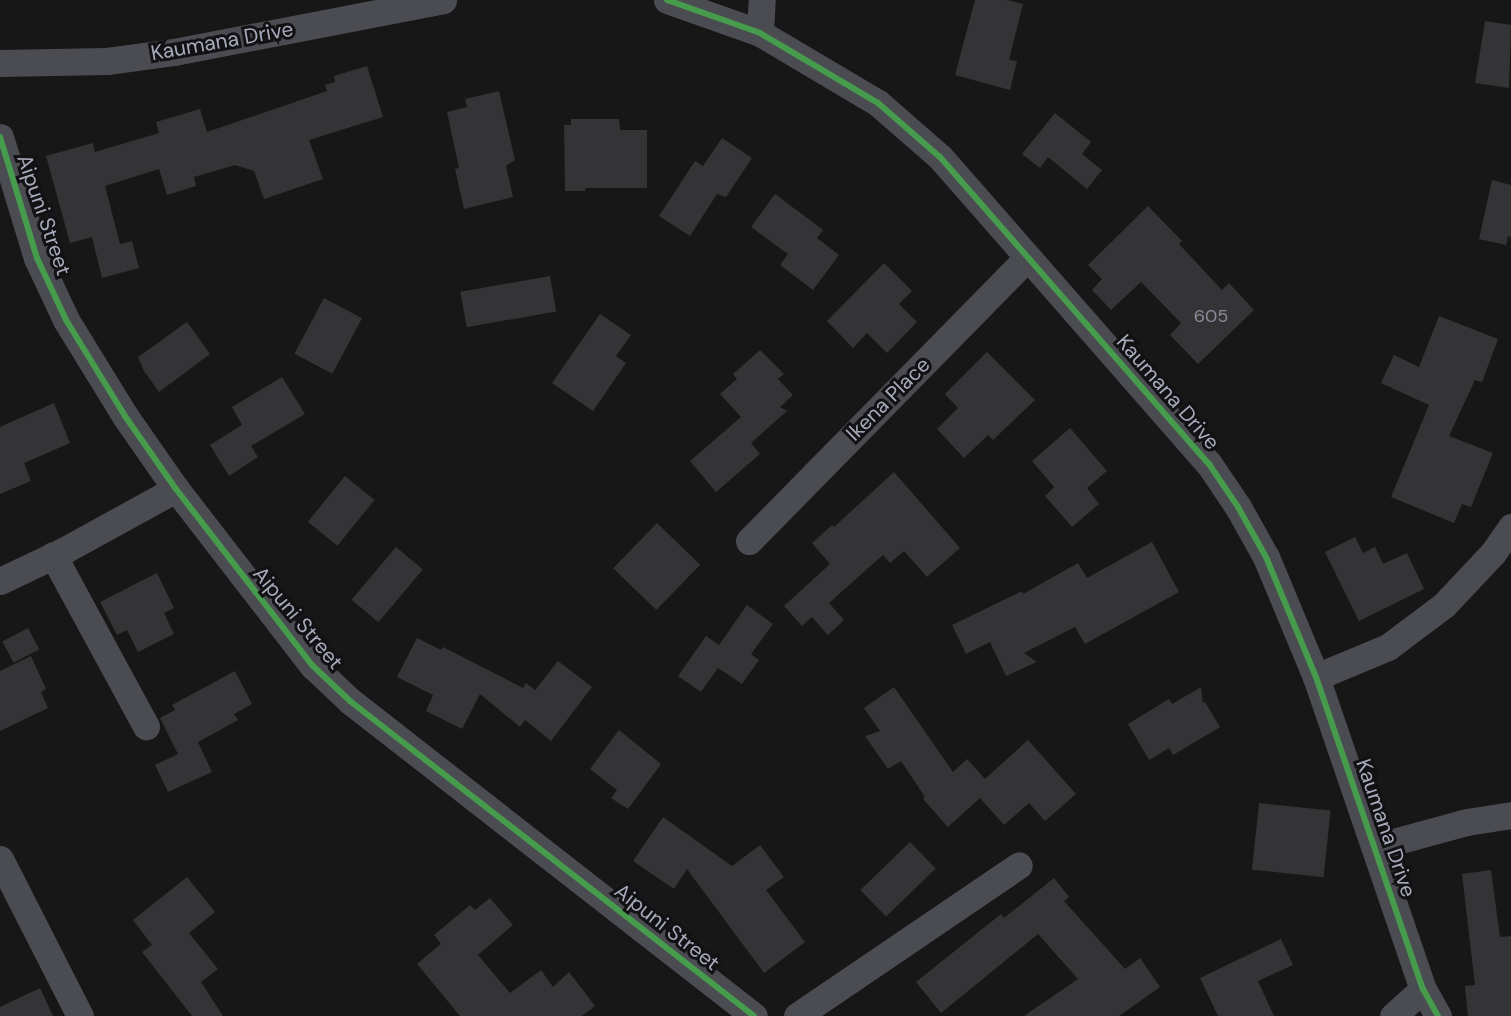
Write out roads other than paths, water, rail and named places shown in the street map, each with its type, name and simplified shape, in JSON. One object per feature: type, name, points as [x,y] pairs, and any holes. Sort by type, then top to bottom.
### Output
[{"type":"street","name":"Kaumana Drive","points":[[0,63],[107,61],[174,52],[442,0]]},
{"type":"street","name":"Kaumana Drive","points":[[668,0],[760,33],[878,103],[940,157],[1209,464],[1238,507],[1266,557],[1316,677],[1423,989],[1438,1016]]},
{"type":"street","points":[[760,33],[762,0]]},
{"type":"street","name":"Aipuni Street","points":[[0,137],[37,258],[66,320],[125,416],[176,489],[301,651],[328,680],[360,708],[754,1016]]},
{"type":"street","name":"Ikena Place","points":[[749,541],[1027,258]]},
{"type":"street","points":[[0,581],[176,489]]},
{"type":"street","points":[[1316,677],[1388,647],[1435,612],[1493,553],[1511,527]]},
{"type":"street","points":[[53,555],[146,726]]},
{"type":"street","points":[[1375,847],[1467,822],[1511,815]]},
{"type":"street","points":[[0,859],[80,1016]]},
{"type":"street","points":[[797,1016],[1019,864]]},
{"type":"street","points":[[1393,1016],[1423,989]]}]
